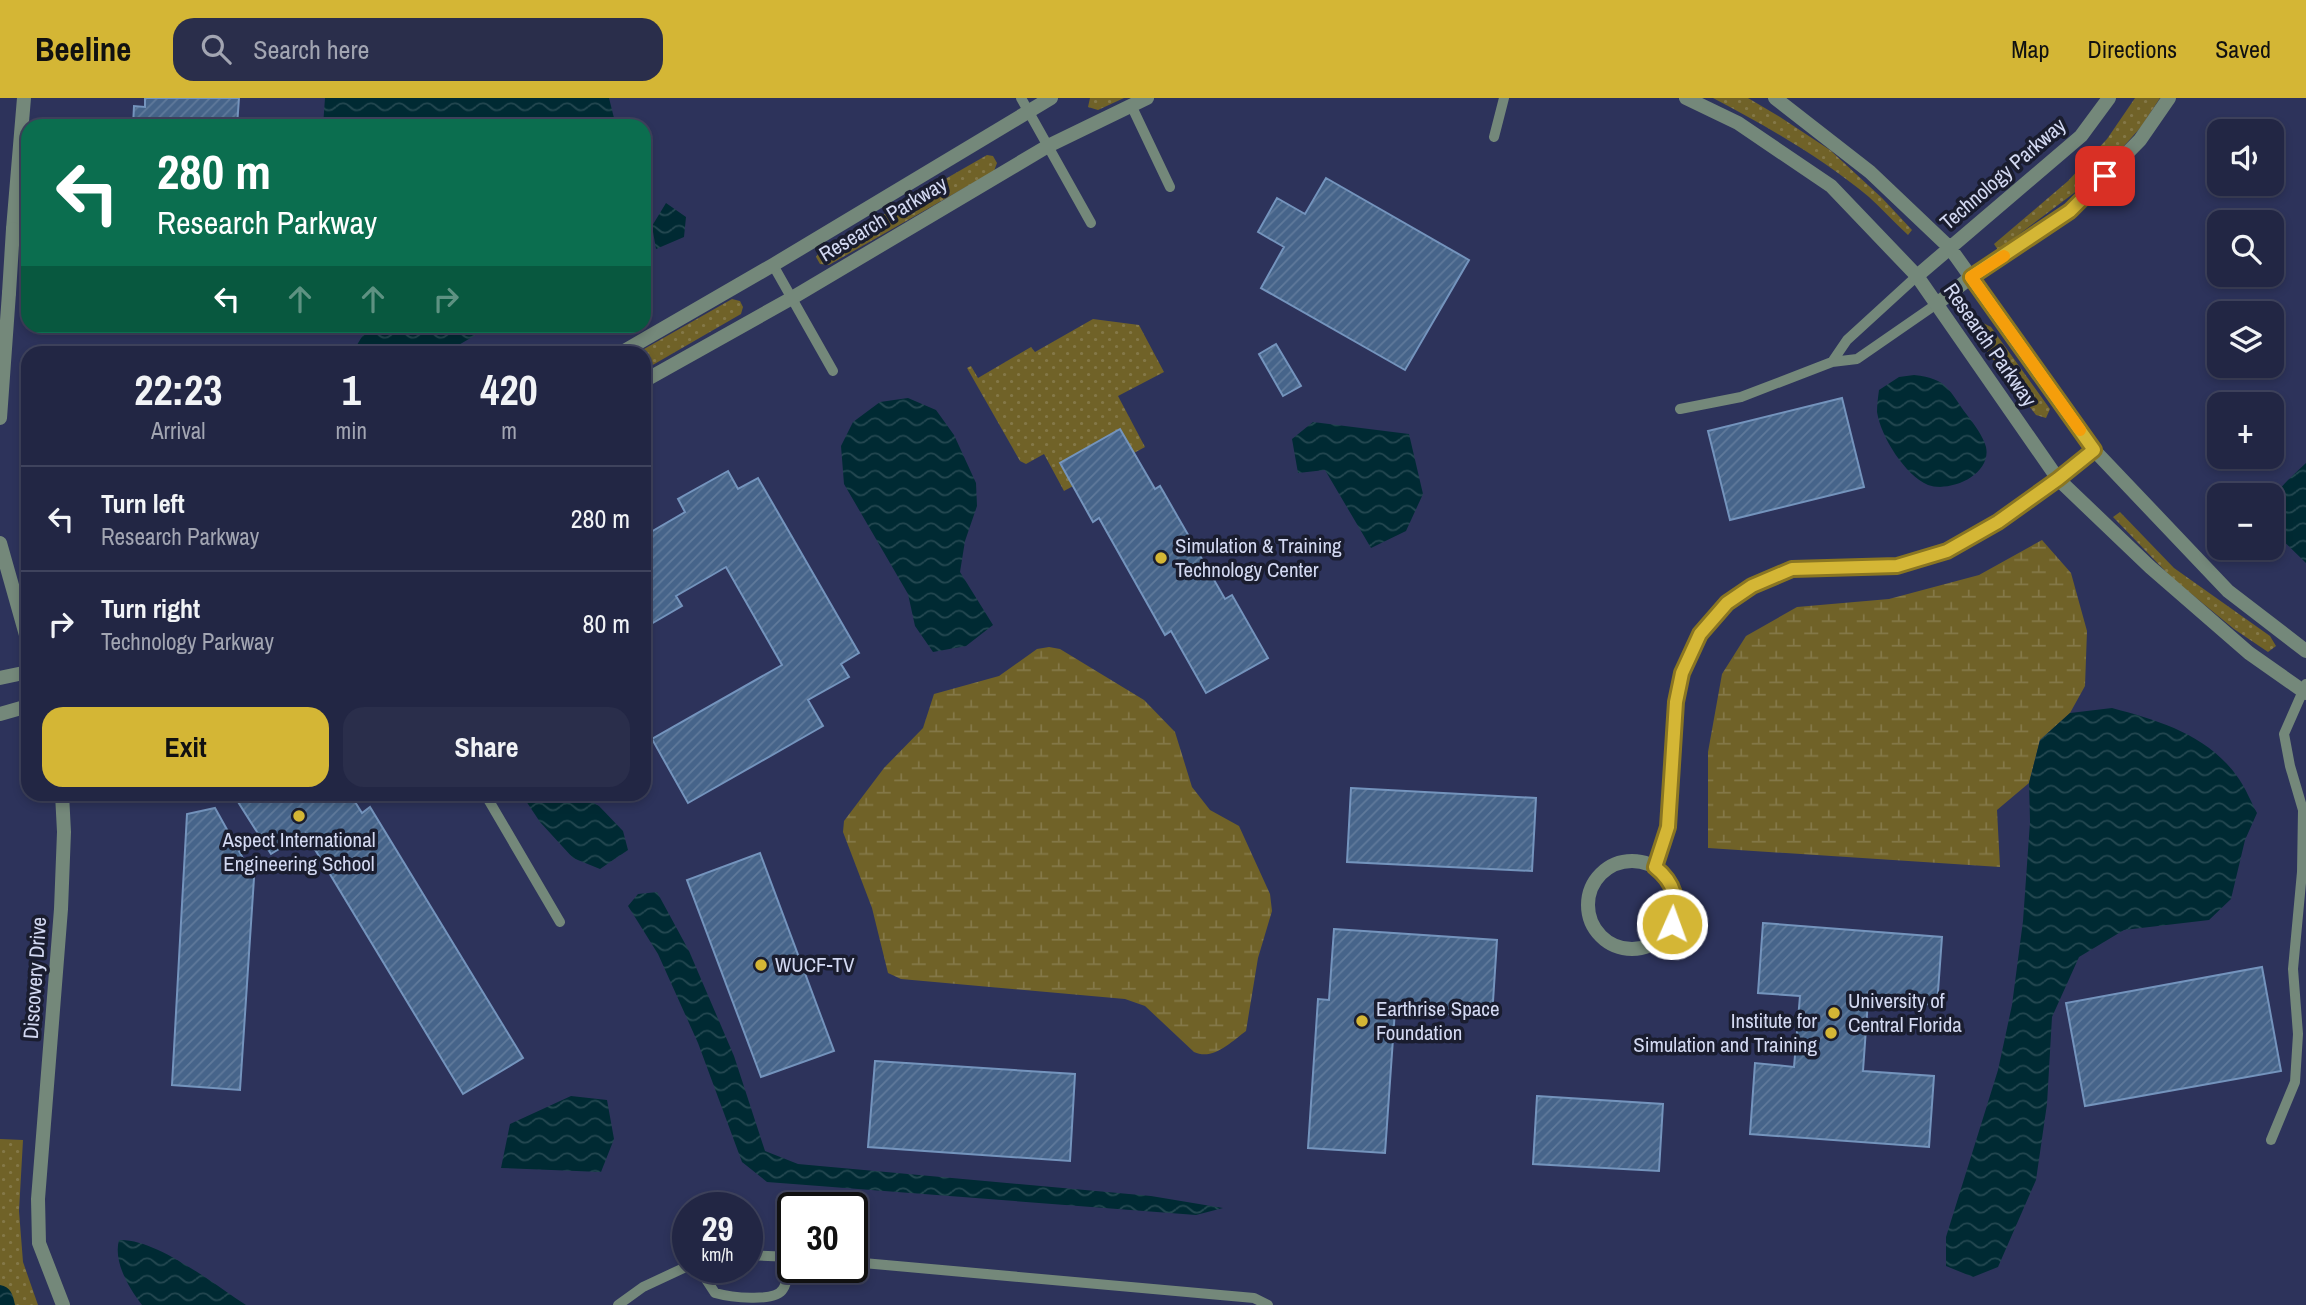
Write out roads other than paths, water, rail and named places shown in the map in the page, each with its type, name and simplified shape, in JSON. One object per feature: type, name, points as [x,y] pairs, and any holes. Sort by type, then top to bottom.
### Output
[{"type":"street","points":[[22,119],[24,98]]},
{"type":"street","name":"Research Parkway","points":[[632,346],[773,265],[1051,98]]},
{"type":"street","name":"Research Parkway","points":[[651,377],[792,298],[1048,146],[1147,98]]},
{"type":"street","name":"Research Parkway","points":[[1686,98],[1738,123],[1831,186],[1917,276],[2058,479],[2150,567],[2249,653],[2305,689]]},
{"type":"street","name":"Research Parkway","points":[[1775,98],[1870,172],[1950,248],[2094,450],[2228,591],[2306,650]]},
{"type":"street","name":"Technology Parkway","points":[[1917,276],[2081,136],[2109,98]]},
{"type":"street","points":[[1937,303],[2070,211],[2140,141],[2169,98]]},
{"type":"street","points":[[0,418],[21,134]]},
{"type":"street","points":[[1655,867],[1668,827],[1676,702],[1682,673],[1700,634],[1727,603],[1752,586],[1792,569],[1897,566],[1947,551],[1998,522],[2094,450]]},
{"type":"street","points":[[0,543],[21,617]]},
{"type":"street","points":[[0,678],[21,674]]},
{"type":"street","points":[[0,714],[21,708]]},
{"type":"street","name":"Discovery Drive","points":[[62,801],[61,909],[40,1164],[39,1243],[63,1305]]},
{"type":"street","points":[[1642,862],[1655,867],[1669,880],[1675,894],[1676,910],[1672,924],[1663,937],[1650,945],[1635,949],[1610,943],[1600,935],[1589,912],[1593,884],[1601,873],[1620,863],[1642,862]]},
{"type":"lane","points":[[1021,98],[1091,223]]},
{"type":"lane","points":[[1494,137],[1504,98]]},
{"type":"lane","points":[[1131,105],[1170,187]]},
{"type":"lane","points":[[773,265],[833,371]]},
{"type":"lane","points":[[1832,362],[1847,340],[1917,276]]},
{"type":"lane","points":[[1680,410],[1741,397],[1832,362],[1857,359],[1937,303]]},
{"type":"lane","points":[[2271,1140],[2295,1082],[2296,1070],[2298,1034],[2292,970],[2302,872],[2303,810],[2284,734],[2305,689]]},
{"type":"lane","points":[[489,801],[560,922]]},
{"type":"lane","points":[[868,1263],[1254,1297],[1268,1305]]},
{"type":"lane","points":[[618,1305],[643,1287],[672,1273]]},
{"type":"lane","points":[[708,1283],[715,1293],[726,1296],[771,1297],[782,1291],[786,1283]]},
{"type":"water","points":[[325,98],[609,98],[614,119],[324,119]]},
{"type":"water","points":[[666,203],[686,217],[684,237],[656,249],[652,226]]},
{"type":"water","points":[[362,333],[479,333],[457,346],[356,346]]},
{"type":"water","points":[[1914,375],[1934,379],[1946,387],[1983,439],[1986,457],[1983,466],[1958,484],[1937,487],[1919,480],[1895,454],[1883,433],[1877,412],[1879,390],[1899,377]]},
{"type":"water","points":[[908,398],[936,410],[954,435],[976,483],[977,506],[965,541],[960,572],[993,625],[966,646],[933,652],[915,626],[908,594],[844,484],[841,446],[853,422],[880,402]]},
{"type":"water","points":[[1313,422],[1409,434],[1423,494],[1406,531],[1371,548],[1325,470],[1298,473],[1292,439]]},
{"type":"water","points":[[2306,463],[2306,563],[2284,542],[2284,485]]},
{"type":"water","points":[[2112,708],[2148,718],[2182,732],[2213,751],[2239,779],[2257,813],[2245,840],[2231,899],[2209,920],[2124,930],[2079,957],[2052,1017],[2047,1104],[2036,1180],[1998,1267],[1973,1277],[1946,1266],[1946,1237],[1998,1070],[2012,1005],[2023,921],[2030,822],[2029,783],[2040,740],[2070,713]]},
{"type":"water","points":[[526,801],[590,801],[599,806],[623,831],[628,850],[600,869],[573,858],[540,822]]},
{"type":"water","points":[[657,892],[689,951],[734,1056],[765,1151],[798,1164],[1151,1196],[1223,1208],[1196,1215],[767,1182],[742,1162],[698,1043],[658,954],[628,906],[638,894]]},
{"type":"water","points":[[571,1096],[607,1100],[614,1139],[601,1172],[501,1168],[510,1124]]},
{"type":"water","points":[[119,1240],[134,1241],[167,1254],[246,1305],[142,1305],[127,1283],[120,1266]]},
{"type":"water","points":[[0,1285],[11,1292],[15,1305],[0,1305]]},
{"type":"place","name":"Simulation & Training Technology Center","points":[[1161,558]]},
{"type":"place","name":"Aspect International Engineering School","points":[[299,816]]},
{"type":"place","name":"WUCF-TV","points":[[761,965]]},
{"type":"place","name":"University of Central Florida","points":[[1834,1013]]},
{"type":"place","name":"Earthrise Space Foundation","points":[[1362,1021]]},
{"type":"place","name":"Institute for Simulation and Training","points":[[1831,1033]]}]
